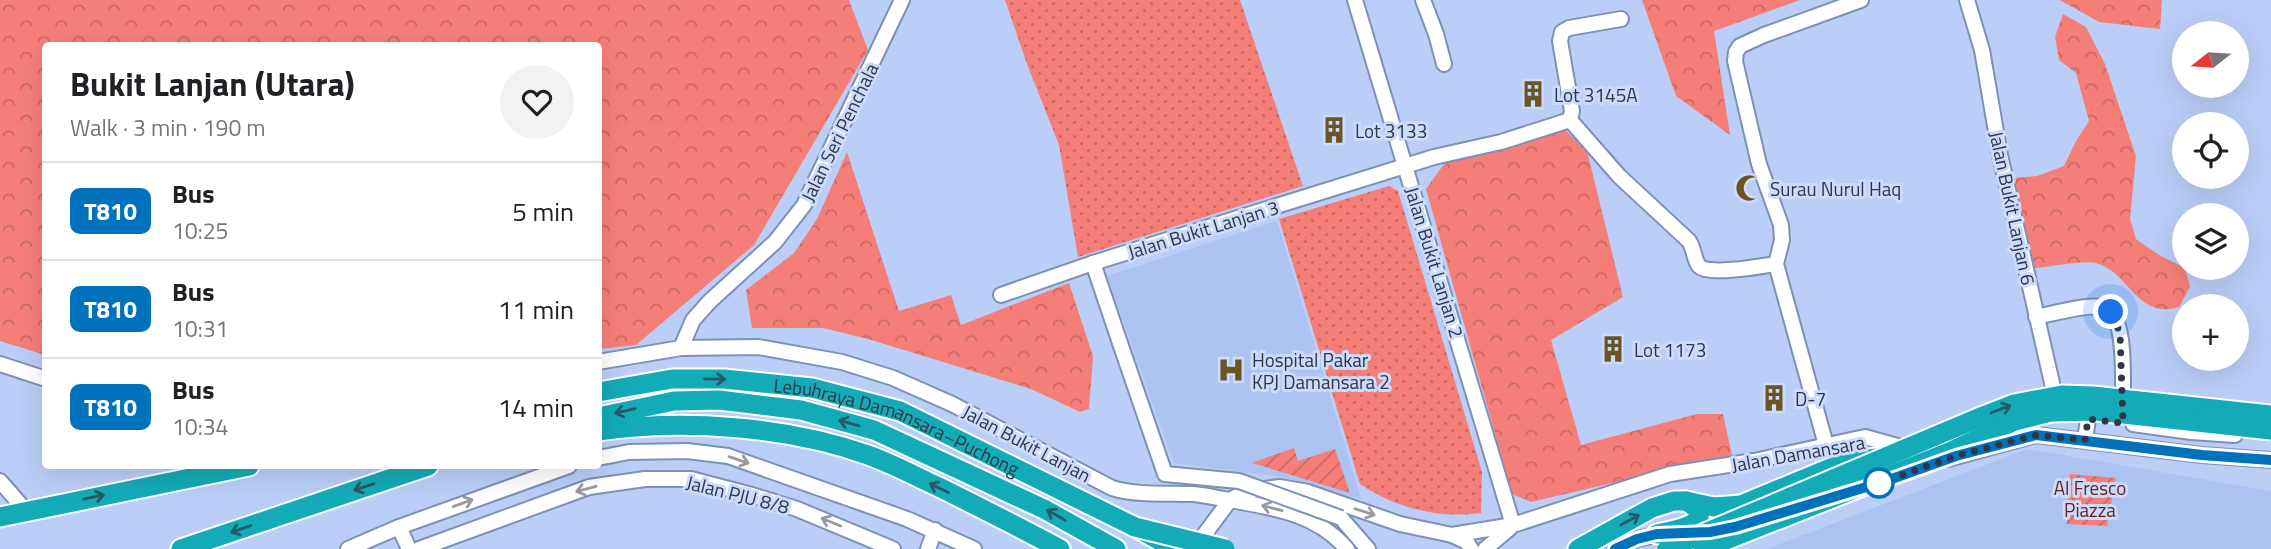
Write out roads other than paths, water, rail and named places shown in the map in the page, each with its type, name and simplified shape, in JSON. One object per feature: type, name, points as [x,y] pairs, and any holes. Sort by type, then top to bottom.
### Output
[{"type":"highway","name":"Lebuhraya Damansara–Puchong","points":[[602,391],[672,379],[724,379],[812,388],[900,411],[1175,549]]},
{"type":"highway","points":[[1662,542],[2014,404],[2044,397],[2093,396],[2271,415]]},
{"type":"highway","name":"Lebuhraya Damansara–Puchong","points":[[602,416],[674,401],[719,400],[801,410],[874,430],[1045,509],[1116,549]]},
{"type":"highway","points":[[1703,549],[1949,452],[2015,421],[2051,412],[2096,411],[2271,432]]},
{"type":"highway","points":[[602,430],[626,427],[690,426],[760,431],[823,442],[900,469],[1001,517],[1060,549]]},
{"type":"highway","points":[[1578,549],[1651,508],[1674,501],[1686,500],[1714,507],[1741,505],[1845,462],[1920,452]]},
{"type":"highway","points":[[0,517],[235,469]]},
{"type":"highway","points":[[181,549],[419,469]]},
{"type":"highway","points":[[1662,542],[1696,523],[1699,517],[1697,510],[1686,500]]},
{"type":"highway","points":[[1135,527],[1225,549]]},
{"type":"street","name":"Jalan Seri Penchala","points":[[681,348],[693,320],[710,300],[775,242],[804,205],[902,0]]},
{"type":"street","name":"Jalan Bukit Lanjan 2","points":[[1355,0],[1513,525]]},
{"type":"street","points":[[1423,0],[1444,64]]},
{"type":"street","points":[[1826,445],[1776,264],[1782,240],[1781,225],[1759,164],[1735,61],[1740,46],[1752,40],[1861,0]]},
{"type":"street","name":"Jalan Bukit Lanjan 6","points":[[1967,0],[1982,50],[2000,155],[2060,417]]},
{"type":"street","points":[[1621,19],[1569,27],[1562,32],[1560,41],[1572,110],[1570,120],[1619,176],[1681,231],[1693,247],[1698,266],[1703,270],[1776,264]]},
{"type":"street","name":"Jalan Bukit Lanjan 3","points":[[1001,295],[1093,262],[1434,157],[1501,142],[1570,120]]},
{"type":"street","points":[[1093,262],[1165,474],[1239,481],[1340,511],[1368,549]]},
{"type":"street","points":[[2036,317],[2083,308],[2104,307],[2111,312],[2120,333],[2123,423]]},
{"type":"street","name":"Jalan Bukit Lanjan","points":[[602,361],[681,348],[758,346],[842,362],[893,377],[952,404],[1112,488],[1129,493],[1206,495],[1230,500],[1246,491],[1280,487],[1308,492],[1340,511],[1452,535]]},
{"type":"street","points":[[0,363],[42,378]]},
{"type":"street","points":[[1920,452],[1971,434],[2033,419],[2060,417],[2191,432],[2271,432]]},
{"type":"street","points":[[2085,440],[2088,419]]},
{"type":"street","points":[[1615,549],[1637,539],[1662,542],[1735,527],[1886,481],[1956,456],[2036,435],[2202,455],[2271,460]]},
{"type":"street","name":"Jalan Damansara","points":[[1452,535],[1513,525],[1670,474],[1754,461],[1865,437],[1920,452]]},
{"type":"street","name":"Jalan PJU 8/8","points":[[602,457],[629,452],[687,451],[728,456],[935,530],[974,549]]},
{"type":"street","points":[[353,547],[399,527],[561,469]]},
{"type":"street","name":"Jalan PJU 8/8","points":[[419,549],[589,487],[645,479],[691,479],[797,509],[893,549]]},
{"type":"street","points":[[0,481],[27,512]]},
{"type":"street","points":[[1205,535],[1230,500],[1268,506],[1313,522],[1338,538],[1347,549]]},
{"type":"street","points":[[1313,522],[1317,513],[1340,511]]},
{"type":"street","points":[[1485,549],[1513,525]]},
{"type":"street","points":[[399,527],[409,549]]},
{"type":"street","points":[[928,549],[935,530]]},
{"type":"street","points":[[1452,535],[1468,542],[1471,549]]},
{"type":"place","name":"Lot 3145A","points":[[1533,94]]},
{"type":"place","name":"Lot 3133","points":[[1334,130]]},
{"type":"place","name":"Surau Nurul Haq","points":[[1749,188]]},
{"type":"place","name":"Lot 1173","points":[[1613,349]]},
{"type":"place","name":"Hospital Pakar KPJ Damansara 2","points":[[1231,370]]},
{"type":"place","name":"D-7","points":[[1774,398]]},
{"type":"park label","name":"Al Fresco Piazza","points":[[2090,498]]}]
